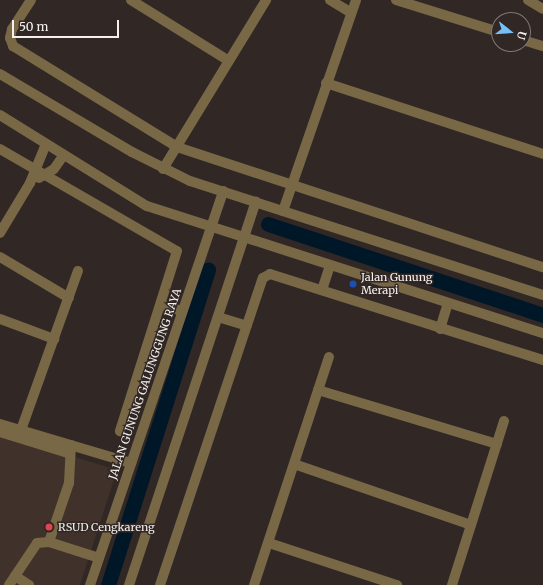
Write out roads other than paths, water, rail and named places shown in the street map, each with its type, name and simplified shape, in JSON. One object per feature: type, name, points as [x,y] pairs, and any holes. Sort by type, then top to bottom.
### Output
[{"type":"street","points":[[31,0],[12,29],[10,38],[13,46],[176,147],[543,267]]},
{"type":"street","points":[[132,0],[229,60]]},
{"type":"street","points":[[163,169],[266,0]]},
{"type":"street","points":[[330,0],[350,12]]},
{"type":"street","points":[[283,211],[350,12],[356,0]]},
{"type":"street","points":[[396,0],[491,30]]},
{"type":"street","points":[[528,0],[543,9]]},
{"type":"street","points":[[531,42],[543,46]]},
{"type":"street","points":[[0,74],[163,169],[223,192],[543,295]]},
{"type":"street","points":[[326,84],[543,154]]},
{"type":"street","points":[[0,115],[63,156],[147,206],[211,228],[543,333]]},
{"type":"street","points":[[0,233],[30,183],[33,169],[46,144]]},
{"type":"street","points":[[0,148],[44,176],[174,248],[178,254],[120,431]]},
{"type":"street","points":[[30,183],[54,169],[63,156]]},
{"type":"street","name":"JALAN GUNUNG GALUNGGUNG RAYA","points":[[90,585],[223,192]]},
{"type":"street","points":[[129,585],[256,202]]},
{"type":"street","points":[[0,258],[68,298]]},
{"type":"street","points":[[322,290],[330,266]]},
{"type":"street","points":[[21,430],[78,271]]},
{"type":"street","points":[[160,585],[263,278],[270,274],[440,329],[543,360]]},
{"type":"street","points":[[440,329],[448,303]]},
{"type":"street","points":[[161,305],[182,311]]},
{"type":"street","points":[[218,317],[247,326]]},
{"type":"street","points":[[0,319],[54,339]]},
{"type":"street","points":[[254,585],[329,357]]},
{"type":"street","points":[[318,390],[497,444]]},
{"type":"street","points":[[452,585],[504,421]]},
{"type":"street","points":[[0,424],[21,430],[69,449]]},
{"type":"street","points":[[0,432],[131,463]]},
{"type":"street","points":[[49,542],[69,483],[69,449]]},
{"type":"street","points":[[294,464],[471,525]]},
{"type":"street","points":[[9,585],[37,543],[49,542],[99,558]]},
{"type":"street","points":[[269,542],[397,585]]},
{"type":"street","points":[[15,576],[29,585]]},
{"type":"waterway","points":[[268,224],[543,315]]},
{"type":"waterway","points":[[108,585],[208,269]]},
{"type":"place","name":"Jalan Gunung Merapi","points":[[353,284]]},
{"type":"place","name":"RSUD Cengkareng","points":[[49,527]]}]
